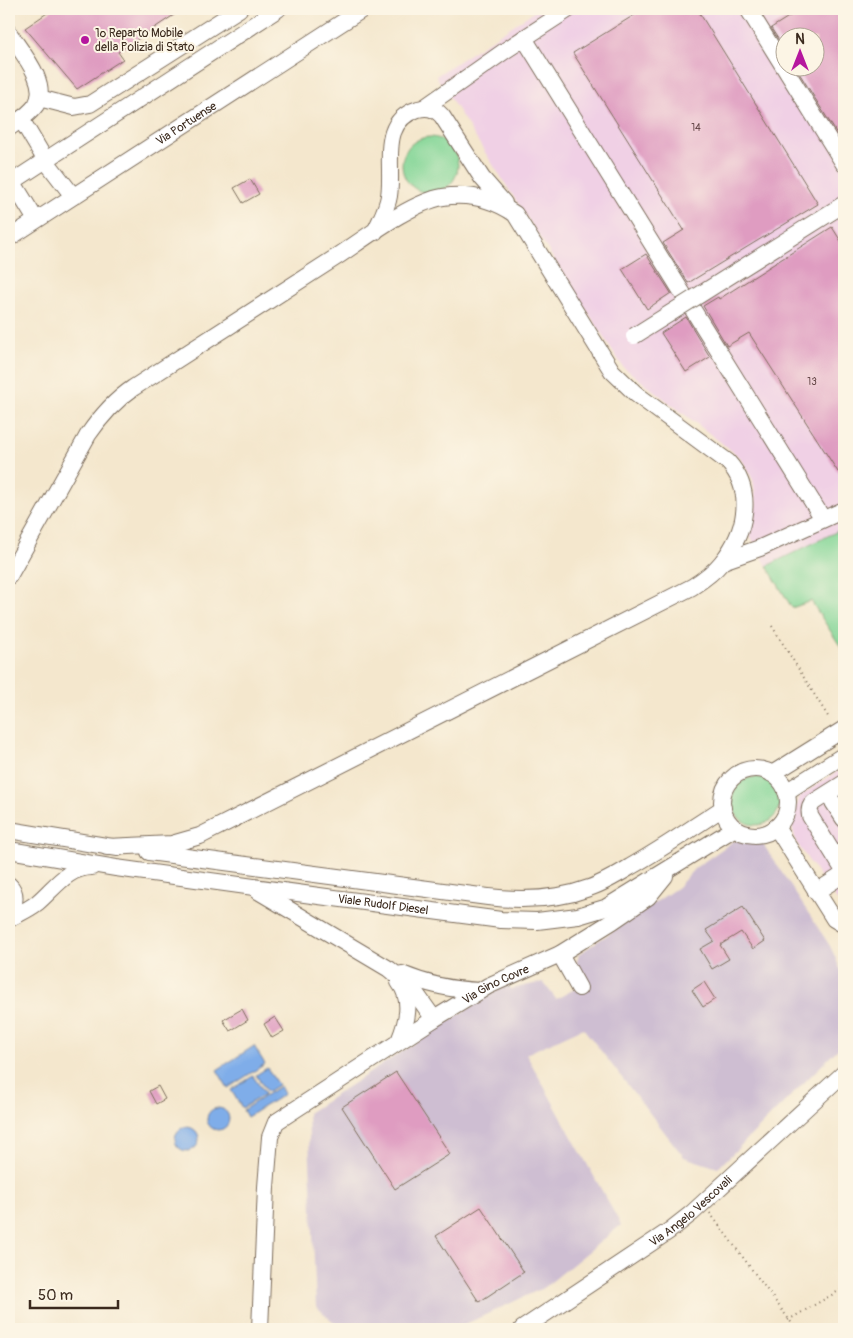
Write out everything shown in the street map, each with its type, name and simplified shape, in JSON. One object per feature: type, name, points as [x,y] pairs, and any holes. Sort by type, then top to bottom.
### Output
[{"type":"street","points":[[40,98],[74,107],[90,104],[239,9]]},
{"type":"street","points":[[36,220],[10,180],[46,161],[278,9]]},
{"type":"street","name":"Via Portuense","points":[[9,238],[363,9]]},
{"type":"street","points":[[375,232],[389,195],[393,130],[398,123],[411,112],[425,107],[524,38],[570,9]]},
{"type":"street","points":[[748,9],[844,164]]},
{"type":"street","points":[[9,33],[36,76],[40,89],[40,98],[32,110],[15,124],[73,196]]},
{"type":"street","points":[[524,38],[823,519]]},
{"type":"street","points":[[107,847],[172,844],[200,836],[692,587],[710,575],[723,561],[736,540],[745,511],[743,488],[735,470],[721,456],[636,394],[612,371],[515,214],[487,185],[442,116],[434,109],[425,107]]},
{"type":"street","points":[[9,576],[88,435],[99,419],[116,401],[133,388],[416,207],[443,197],[463,196],[485,199],[504,206],[515,214]]},
{"type":"street","points":[[634,336],[844,204]]},
{"type":"street","points":[[723,561],[760,548],[844,510]]},
{"type":"street","points":[[772,774],[840,731]]},
{"type":"street","points":[[786,792],[844,755]]},
{"type":"street","points":[[751,770],[762,770],[772,774],[778,779],[786,792],[788,802],[783,820],[767,833],[756,835],[744,833],[735,828],[729,822],[723,808],[722,797],[726,787],[740,773],[751,770]]},
{"type":"street","points":[[816,892],[844,872],[810,816],[809,809],[812,804],[844,783]]},
{"type":"street","points":[[810,816],[839,798],[844,817]]},
{"type":"street","name":"Viale Rudolf Diesel","points":[[12,829],[107,847],[488,898],[530,899],[567,894],[600,884],[654,854],[723,808]]},
{"type":"street","points":[[776,827],[834,919],[844,925]]},
{"type":"street","name":"Viale Rudolf Diesel","points":[[9,850],[116,868],[252,887],[495,919],[545,921],[578,916],[605,908],[735,828]]},
{"type":"street","name":"Via Gino Covre","points":[[260,1329],[262,1256],[271,1132],[279,1119],[480,991],[560,954],[642,902],[673,866]]},
{"type":"street","points":[[10,918],[36,903],[73,870],[84,867],[116,868]]},
{"type":"street","points":[[252,887],[389,968],[420,982],[451,990],[480,991]]},
{"type":"street","points":[[10,888],[15,900],[10,918]]},
{"type":"street","points":[[560,954],[579,988]]},
{"type":"street","points":[[389,968],[412,988],[434,1019]]},
{"type":"street","points":[[389,968],[404,987],[408,1000],[407,1019],[399,1041]]},
{"type":"street","name":"Via Angelo Vescovali","points":[[522,1329],[669,1231],[703,1203],[844,1073]]},
{"type":"path","points":[[772,626],[829,718]]},
{"type":"path","points":[[703,1203],[796,1329]]},
{"type":"path","points":[[788,1320],[844,1288]]},
{"type":"shaded area","points":[[538,9],[844,9],[844,528],[767,566],[748,532],[756,503],[753,480],[741,458],[623,367],[436,76]]},
{"type":"shaded area","points":[[844,767],[844,909],[796,842],[791,822],[800,796]]},
{"type":"shaded area","points":[[735,840],[763,844],[830,946],[844,977],[844,1043],[718,1168],[684,1157],[583,1028],[526,1054],[621,1225],[545,1287],[455,1329],[406,1329],[335,1324],[316,1306],[308,1113],[507,983],[511,989],[543,982],[556,999],[588,982],[576,964],[579,954],[678,887],[695,868]]},
{"type":"green space","points":[[424,137],[436,137],[446,141],[454,149],[458,165],[454,181],[446,189],[436,193],[424,193],[414,189],[406,181],[402,171],[402,159],[406,149],[414,141]]},
{"type":"green space","points":[[844,528],[844,652],[811,601],[792,608],[767,566]]},
{"type":"green space","points":[[751,777],[761,777],[770,781],[776,787],[779,792],[779,810],[770,821],[761,825],[751,825],[742,821],[736,815],[732,806],[732,796],[736,787],[742,781]]},
{"type":"water","points":[[254,1046],[265,1064],[228,1088],[217,1070]]},
{"type":"water","points":[[267,1068],[278,1085],[267,1092],[256,1075]]},
{"type":"water","points":[[253,1076],[265,1094],[242,1108],[231,1090]]},
{"type":"water","points":[[280,1086],[284,1094],[247,1117],[243,1110]]},
{"type":"water","points":[[218,1108],[226,1111],[229,1119],[226,1127],[218,1130],[210,1127],[207,1119],[210,1111]]},
{"type":"water","points":[[187,1127],[196,1130],[199,1139],[196,1148],[187,1151],[178,1148],[175,1139],[178,1130]]},
{"type":"building","name":"1º Reparto Mobile della Polizia di Stato","points":[[53,9],[183,9],[118,52],[123,59],[77,89],[25,28]]},
{"type":"building","points":[[644,9],[697,9],[818,204],[688,283],[663,243],[684,230],[573,53]]},
{"type":"building","points":[[801,9],[844,9],[844,145],[802,78],[826,78],[826,28],[776,28],[776,36],[771,28]]},
{"type":"building","points":[[250,179],[259,194],[243,203],[234,188]]},
{"type":"building","points":[[832,227],[844,246],[844,468],[838,472],[749,333],[727,346],[703,306],[718,297],[719,299]]},
{"type":"building","points":[[646,254],[671,293],[647,309],[622,269]]},
{"type":"building","points":[[686,317],[710,357],[686,372],[661,333]]},
{"type":"building","points":[[743,907],[765,941],[753,949],[741,932],[720,945],[729,959],[712,969],[700,949],[714,941],[706,930]]},
{"type":"building","points":[[704,982],[715,999],[703,1007],[692,990]]},
{"type":"building","points":[[242,1009],[248,1020],[230,1031],[223,1020]]},
{"type":"building","points":[[275,1017],[284,1031],[272,1038],[264,1024]]},
{"type":"building","points":[[396,1072],[450,1154],[395,1189],[342,1107]]},
{"type":"building","points":[[158,1086],[165,1099],[156,1104],[149,1091]]},
{"type":"building","points":[[481,1207],[524,1272],[479,1302],[436,1236]]},
{"type":"place","name":"1º Reparto Mobile della Polizia di Stato","points":[[85,40]]}]
